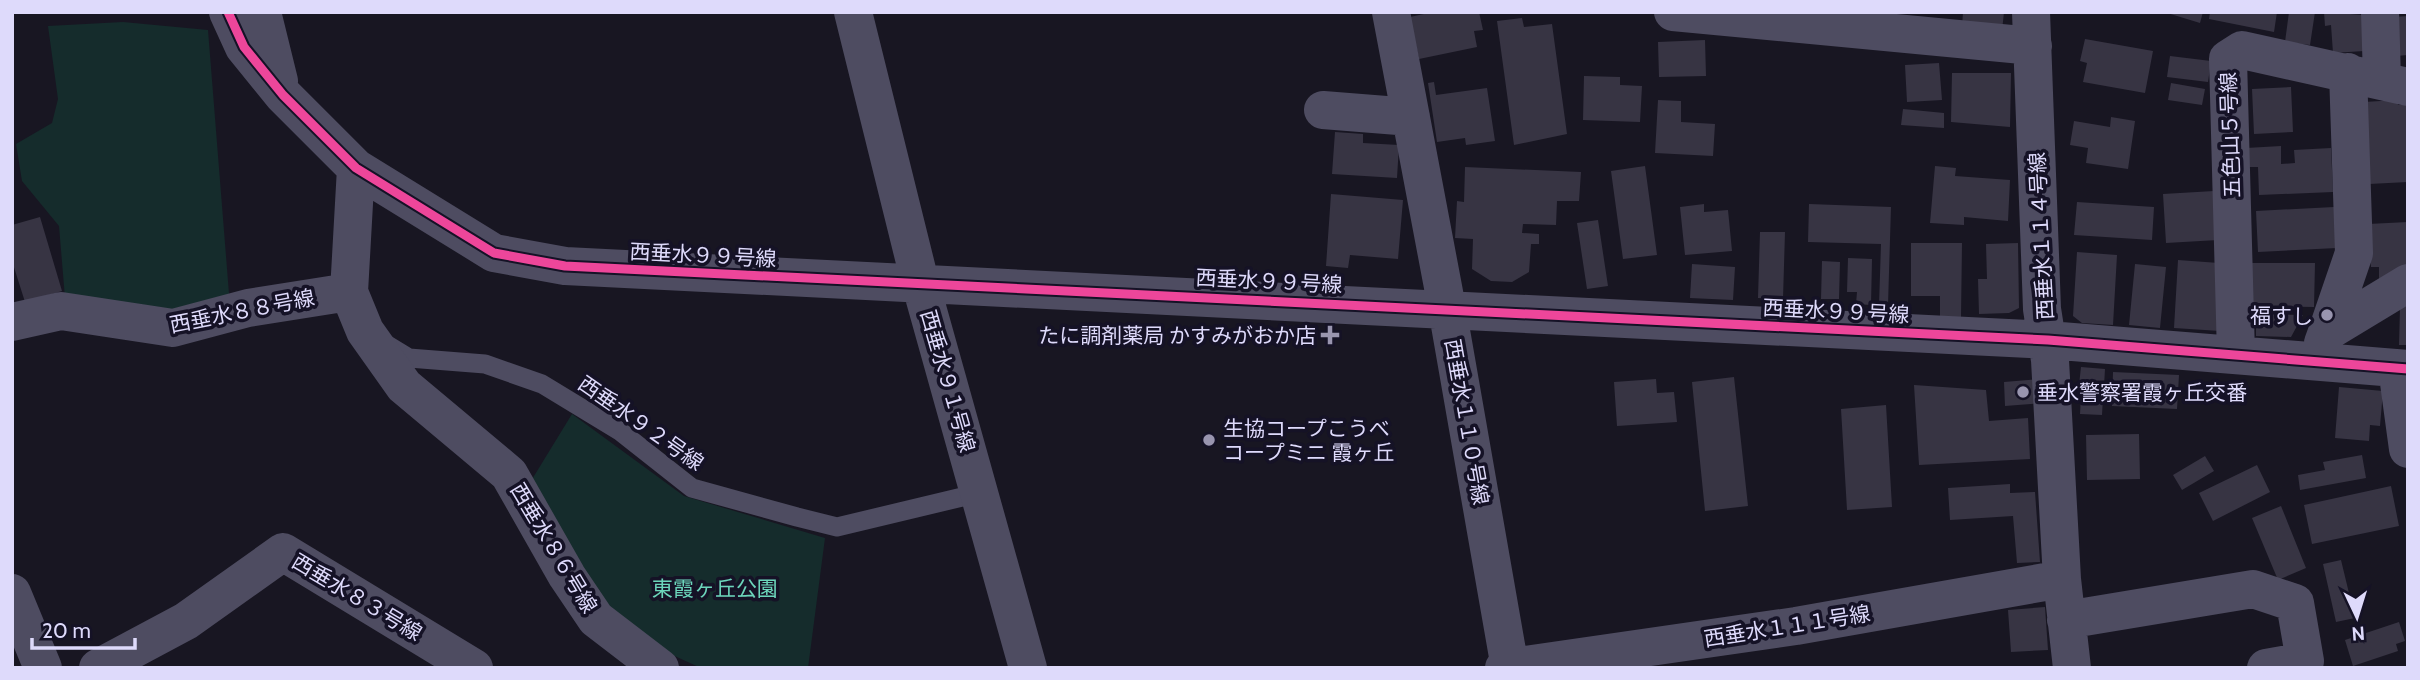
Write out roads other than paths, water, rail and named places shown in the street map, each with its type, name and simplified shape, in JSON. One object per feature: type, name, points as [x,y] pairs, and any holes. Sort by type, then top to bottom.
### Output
[{"type":"street","name":"西垂水９９号線","points":[[228,12],[244,47],[283,95],[356,168],[494,253],[565,266],[2048,340],[2236,355],[2321,347],[2402,368]]},
{"type":"street","points":[[262,12],[283,95]]},
{"type":"street","name":"西垂水９１号線","points":[[853,12],[920,282],[1028,668]]},
{"type":"street","name":"西垂水１１０号線","points":[[1391,12],[1447,308],[1510,668]]},
{"type":"street","points":[[1673,12],[2032,29]]},
{"type":"street","points":[[2321,347],[2354,253],[2379,79],[2380,12]]},
{"type":"street","name":"西垂水１１４号線","points":[[2032,29],[2042,309],[2048,340],[2062,579],[2071,668]]},
{"type":"street","name":"五色山５号線","points":[[2236,355],[2228,58],[2242,50],[2379,79]]},
{"type":"street","points":[[1323,110],[1411,117]]},
{"type":"street","name":"西垂水８６号線","points":[[356,168],[349,292],[365,331],[404,386],[509,474],[567,576],[596,619],[660,668]]},
{"type":"street","points":[[2321,347],[2408,283]]},
{"type":"street","name":"西垂水８８号線","points":[[12,322],[61,310],[173,328],[248,308],[349,292]]},
{"type":"street","points":[[2402,368],[2408,449]]},
{"type":"street","name":"西垂水８３号線","points":[[98,668],[186,621],[283,552],[474,668]]},
{"type":"street","name":"西垂水１１１号線","points":[[1504,668],[1796,626],[2062,579]]},
{"type":"street","points":[[2066,620],[2253,589],[2295,603],[2305,661],[2266,668]]},
{"type":"street","points":[[12,593],[43,668]]},
{"type":"lane","name":"西垂水９２号線","points":[[365,331],[409,358],[485,364],[542,384],[621,432],[692,488],[797,517],[836,527],[979,493]]},
{"type":"place","name":"福すし","points":[[2327,315]]},
{"type":"place","name":"たに調剤薬局 かすみがおか店","points":[[1330,335]]},
{"type":"place","name":"垂水警察署霞ヶ丘交番","points":[[2023,392]]},
{"type":"place","name":"生協コープこうべ コープミニ 霞ヶ丘","points":[[1209,440]]},
{"type":"park label","name":"東霞ヶ丘公園","points":[[715,588]]}]
